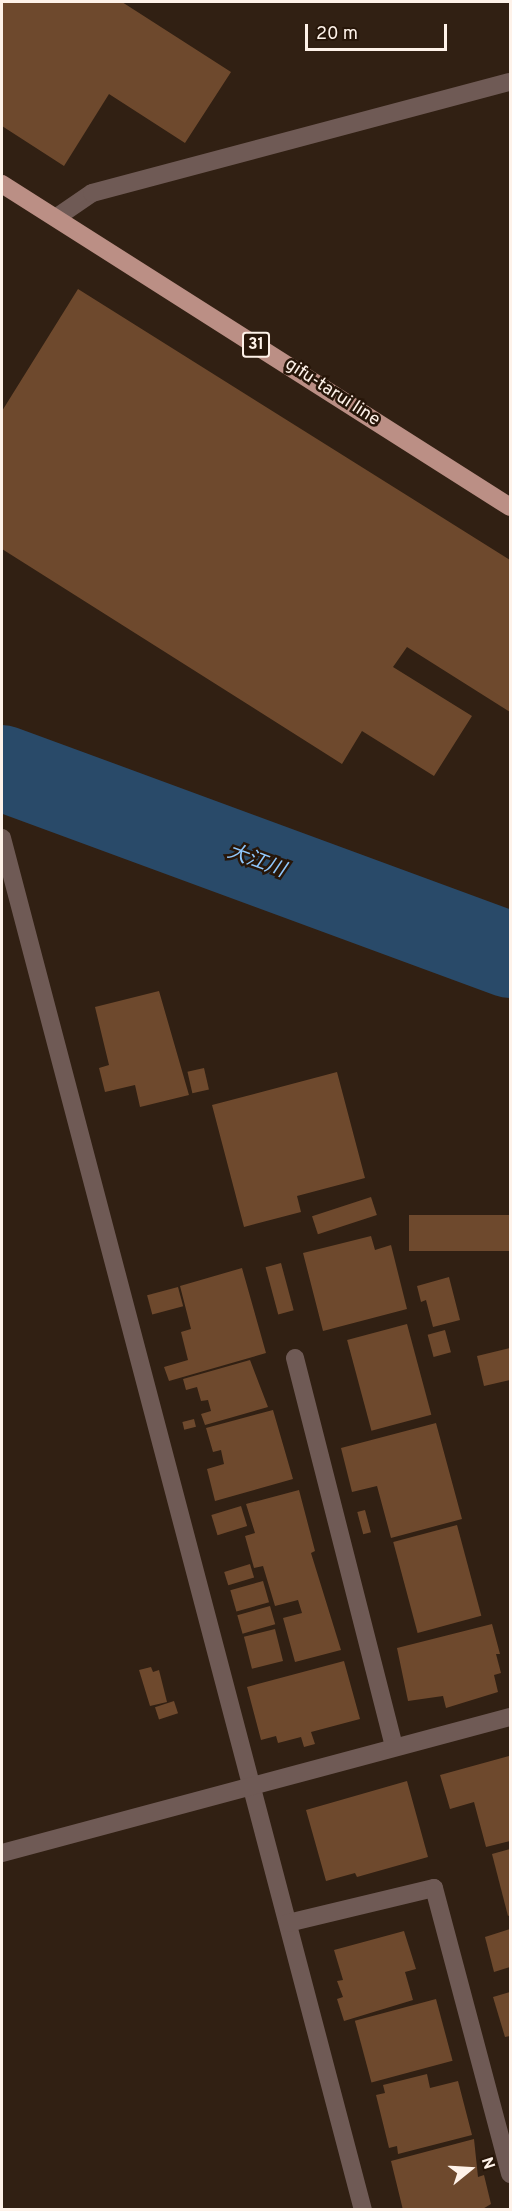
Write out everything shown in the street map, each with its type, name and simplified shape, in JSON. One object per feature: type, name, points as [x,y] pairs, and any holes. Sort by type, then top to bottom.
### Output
[{"type":"main road","name":"gifu-tarui line","points":[[2,184],[510,507]]},
{"type":"street","points":[[57,217],[92,193],[510,82]]},
{"type":"street","points":[[2,838],[363,2210]]},
{"type":"street","points":[[295,1358],[394,1746]]},
{"type":"street","points":[[2,1853],[252,1784],[510,1717]]},
{"type":"street","points":[[288,1923],[434,1888],[510,2174]]},
{"type":"building","points":[[2,2],[122,2],[231,72],[185,143],[109,94],[64,166],[2,126]]},
{"type":"building","points":[[78,289],[510,560],[510,712],[407,647],[393,667],[472,716],[434,776],[362,731],[342,764],[2,549],[2,411]]},
{"type":"building","points":[[159,991],[189,1095],[140,1107],[135,1085],[105,1092],[99,1068],[109,1065],[95,1007]]},
{"type":"building","points":[[204,1068],[209,1089],[192,1093],[187,1072]]},
{"type":"building","points":[[337,1072],[365,1178],[297,1196],[301,1212],[244,1227],[212,1105]]},
{"type":"building","points":[[371,1197],[377,1215],[318,1234],[312,1216]]},
{"type":"building","points":[[409,1215],[510,1215],[510,1251],[409,1251]]},
{"type":"building","points":[[371,1236],[375,1250],[391,1245],[407,1309],[323,1331],[303,1253]]},
{"type":"building","points":[[281,1263],[294,1310],[278,1314],[266,1267]]},
{"type":"building","points":[[242,1268],[266,1353],[169,1381],[164,1367],[188,1360],[181,1332],[191,1329],[180,1286]]},
{"type":"building","points":[[449,1277],[460,1320],[433,1327],[426,1300],[421,1302],[417,1286]]},
{"type":"building","points":[[178,1287],[183,1306],[152,1315],[147,1295]]},
{"type":"building","points":[[407,1324],[431,1415],[371,1431],[347,1340]]},
{"type":"building","points":[[445,1330],[451,1352],[434,1357],[428,1335]]},
{"type":"building","points":[[510,1348],[510,1380],[484,1386],[477,1356]]},
{"type":"building","points":[[250,1360],[268,1407],[205,1425],[201,1414],[211,1411],[208,1400],[201,1401],[197,1387],[186,1390],[183,1379]]},
{"type":"building","points":[[273,1410],[293,1479],[215,1501],[207,1469],[224,1464],[221,1450],[213,1452],[206,1428]]},
{"type":"building","points":[[194,1419],[196,1427],[184,1430],[182,1422]]},
{"type":"building","points":[[436,1423],[462,1519],[391,1538],[377,1486],[352,1492],[341,1448]]},
{"type":"building","points":[[299,1490],[315,1551],[311,1553],[341,1650],[295,1662],[283,1618],[302,1613],[298,1600],[275,1606],[263,1566],[254,1568],[245,1536],[255,1533],[246,1504]]},
{"type":"building","points":[[241,1506],[247,1526],[217,1535],[211,1515]]},
{"type":"building","points":[[365,1510],[371,1532],[363,1534],[357,1512]]},
{"type":"building","points":[[457,1525],[481,1616],[418,1633],[393,1542]]},
{"type":"building","points":[[250,1564],[254,1577],[228,1585],[224,1572]]},
{"type":"building","points":[[263,1581],[269,1602],[236,1612],[230,1590]]},
{"type":"building","points":[[270,1606],[275,1624],[243,1634],[237,1615]]},
{"type":"building","points":[[492,1624],[500,1654],[496,1654],[501,1673],[494,1675],[498,1692],[446,1708],[443,1696],[408,1701],[397,1648]]},
{"type":"building","points":[[275,1629],[283,1661],[252,1669],[244,1637]]},
{"type":"building","points":[[344,1661],[360,1719],[311,1732],[315,1744],[304,1747],[301,1737],[278,1743],[276,1736],[261,1740],[247,1687]]},
{"type":"building","points":[[151,1667],[153,1672],[159,1670],[167,1702],[150,1706],[139,1670]]},
{"type":"building","points":[[174,1701],[178,1713],[159,1720],[155,1707]]},
{"type":"building","points":[[509,1756],[510,1841],[486,1847],[474,1802],[450,1809],[440,1775]]},
{"type":"building","points":[[407,1781],[428,1857],[357,1877],[355,1873],[326,1881],[306,1810]]},
{"type":"building","points":[[510,1849],[510,1915],[508,1916],[492,1854]]},
{"type":"building","points":[[510,1929],[510,1967],[494,1972],[485,1937]]},
{"type":"building","points":[[404,1931],[416,1969],[405,1972],[413,2000],[344,2021],[337,1999],[343,1997],[337,1981],[343,1980],[334,1950]]},
{"type":"building","points":[[510,1992],[510,2036],[505,2037],[493,1997]]},
{"type":"building","points":[[436,1999],[453,2061],[371,2083],[355,2021]]},
{"type":"building","points":[[427,2074],[430,2088],[458,2081],[472,2135],[398,2154],[397,2146],[389,2148],[376,2095],[385,2093],[383,2085]]},
{"type":"building","points":[[474,2139],[478,2177],[484,2175],[491,2204],[481,2210],[403,2210],[391,2161]]},
{"type":"waterway","name":"大江川","points":[[2,768],[510,955]]}]
